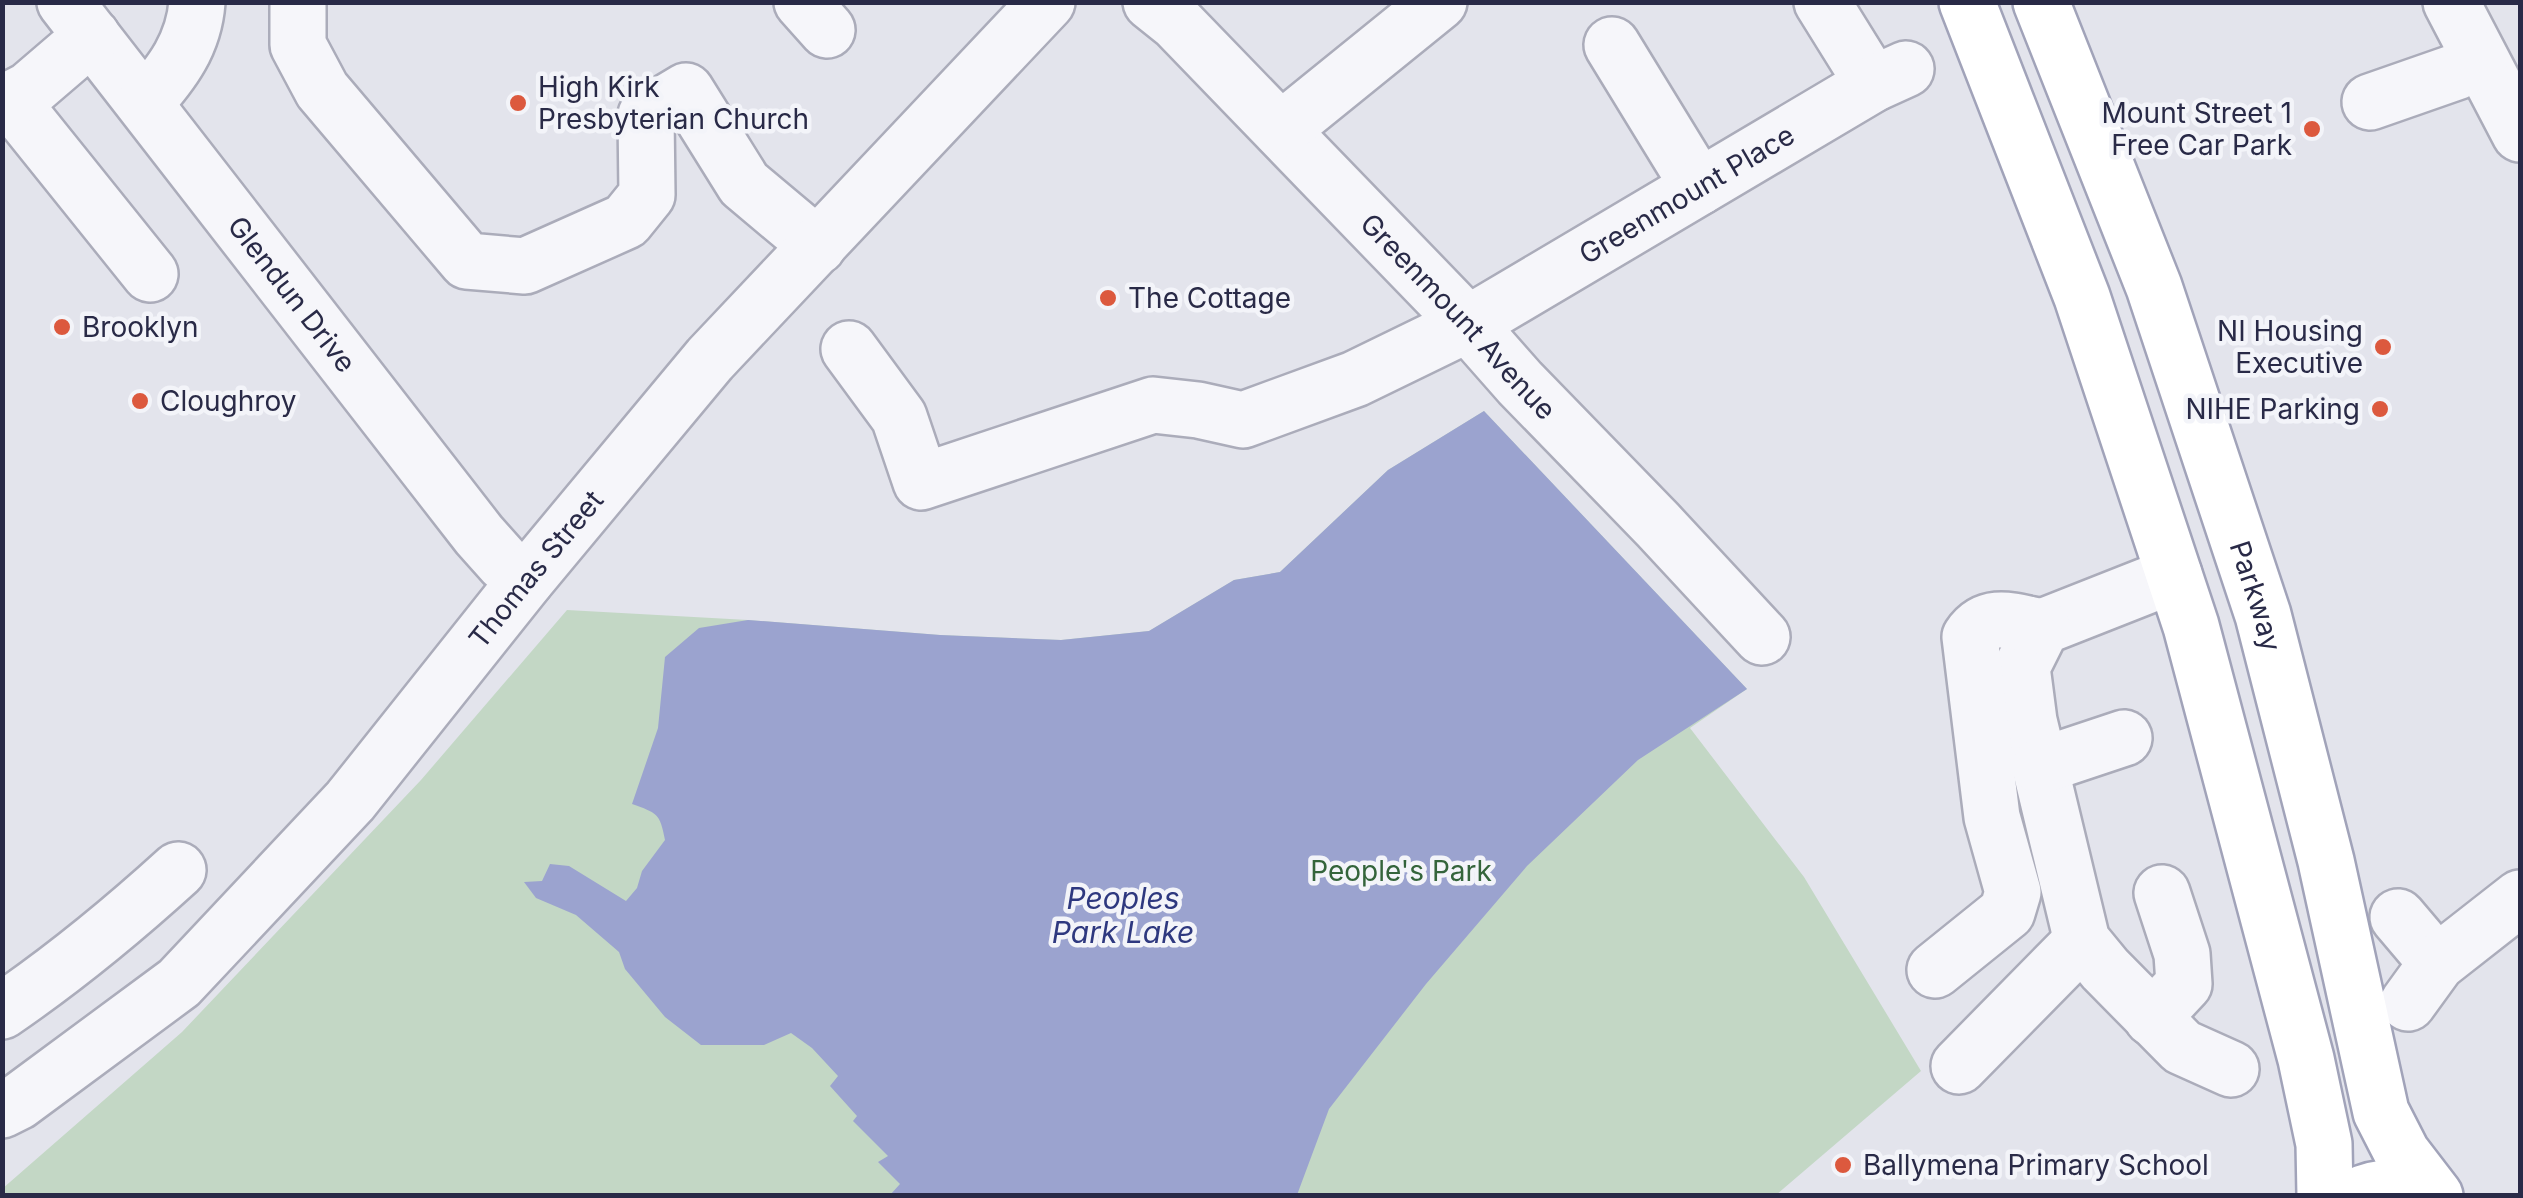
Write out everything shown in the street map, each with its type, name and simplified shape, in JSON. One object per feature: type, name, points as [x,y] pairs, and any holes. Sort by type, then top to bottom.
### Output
[{"type":"main road","points":[[1968,2],[2082,297],[2191,626],[2306,1058],[2324,1144],[2325,1196]]},
{"type":"main road","name":"Parkway","points":[[2041,2],[2154,288],[2263,614],[2326,861],[2381,1112],[2402,1153],[2432,1196]]},
{"type":"main road","points":[[2358,1196],[2390,1187],[2432,1196]]},
{"type":"street","points":[[145,103],[179,63],[194,27],[198,2]]},
{"type":"street","points":[[298,2],[298,45],[322,90],[466,261],[525,266],[626,221],[647,196],[646,115],[686,91],[744,184],[818,246]]},
{"type":"street","name":"Thomas Street","points":[[2,1110],[179,983],[350,801],[526,580],[710,359],[1047,2]]},
{"type":"street","name":"Greenmount Avenue","points":[[1151,2],[1176,22],[1468,324],[1762,637]]},
{"type":"street","points":[[1281,130],[1439,2]]},
{"type":"street","name":"Greenmount Place","points":[[849,350],[898,417],[921,482],[1153,405],[1242,420],[1355,379],[1468,324],[1889,76],[1822,2]]},
{"type":"street","points":[[2452,2],[2520,134]]},
{"type":"street","points":[[79,20],[29,90],[7,102],[150,274]]},
{"type":"street","name":"Glendun Drive","points":[[79,20],[479,534],[504,563],[526,580]]},
{"type":"street","points":[[1612,45],[1699,187]]},
{"type":"street","points":[[2370,102],[2456,72],[2480,59]]},
{"type":"street","points":[[1935,970],[2008,912],[2012,892],[1992,817],[1970,637],[1977,626],[1998,618],[2042,627],[2174,574]]},
{"type":"street","points":[[2042,627],[2022,667],[2029,721],[2082,941],[2182,1047],[2231,1069]]},
{"type":"street","points":[[2040,766],[2124,738]]},
{"type":"street","points":[[2,1011],[56,974],[178,870]]},
{"type":"street","points":[[2152,1018],[2184,984],[2182,954],[2162,893]]},
{"type":"street","points":[[2398,918],[2423,983],[2520,898]]},
{"type":"street","points":[[1959,1066],[2082,941]]},
{"type":"green space","name":"People's Park","points":[[1484,411],[1747,689],[1690,728],[1804,877],[1921,1071],[1776,1195],[3,1196],[2,1189],[182,1032],[421,780],[567,610],[1061,640],[1149,631],[1234,580],[1280,572],[1388,470]]},
{"type":"water","name":"Peoples Park Lake","points":[[1484,411],[1747,689],[1638,760],[1527,866],[1426,984],[1329,1109],[1297,1195],[890,1195],[900,1184],[878,1162],[888,1156],[853,1121],[857,1116],[830,1086],[838,1076],[812,1048],[791,1033],[764,1045],[701,1045],[665,1017],[625,969],[619,952],[576,915],[536,898],[524,882],[542,881],[550,864],[569,866],[626,901],[637,888],[642,871],[665,840],[656,815],[632,804],[658,728],[665,657],[699,628],[748,620],[1061,640],[1149,631],[1234,580],[1280,572],[1388,470]]},
{"type":"place","name":"High Kirk Presbyterian Church","points":[[518,103]]},
{"type":"place","name":"Mount Street 1 Free Car Park","points":[[2312,129]]},
{"type":"place","name":"The Cottage","points":[[1108,298]]},
{"type":"place","name":"Brooklyn","points":[[62,327]]},
{"type":"place","name":"NI Housing Executive","points":[[2383,347]]},
{"type":"place","name":"Cloughroy","points":[[140,401]]},
{"type":"place","name":"NIHE Parking","points":[[2380,409]]},
{"type":"place","name":"Ballymena Primary School","points":[[1843,1165]]}]
